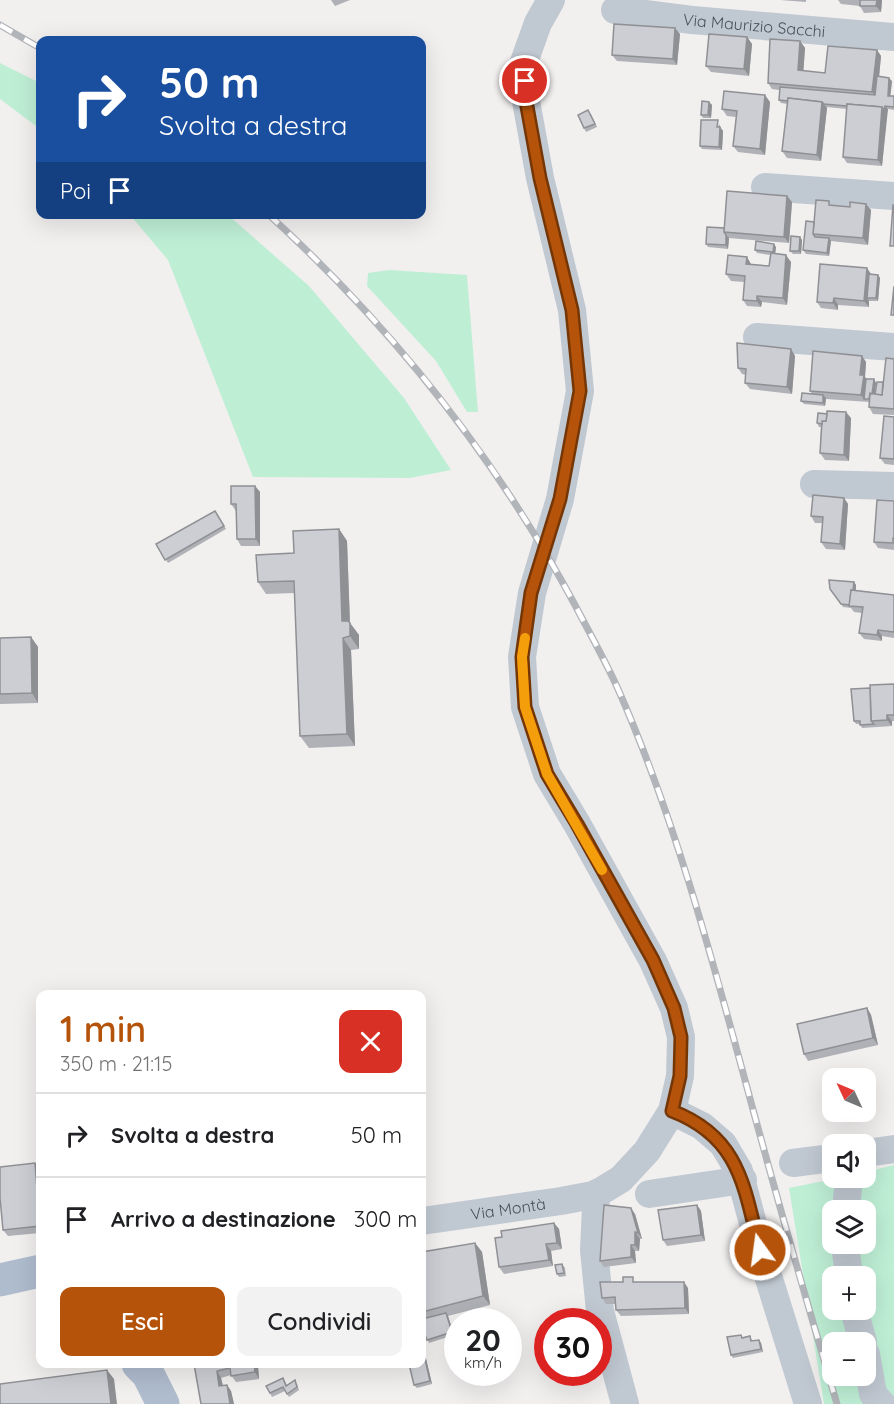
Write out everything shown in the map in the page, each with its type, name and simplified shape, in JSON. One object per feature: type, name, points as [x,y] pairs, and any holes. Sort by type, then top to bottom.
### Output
[{"type":"main road","points":[[145,1368],[163,1404]]},
{"type":"street","name":"Via Montà","points":[[426,1220],[561,1201],[593,1194],[621,1179],[647,1151],[672,1111],[680,1076],[681,1037],[674,1008],[653,960],[547,774],[525,707],[522,657],[531,593],[560,499],[580,391],[572,310],[540,178],[526,101],[524,62],[538,23],[551,0]]},
{"type":"street","name":"Via Maurizio Sacchi","points":[[615,10],[692,20],[894,37]]},
{"type":"street","points":[[765,187],[894,196]]},
{"type":"street","points":[[757,337],[894,347]]},
{"type":"street","points":[[814,484],[894,486]]},
{"type":"street","points":[[672,1111],[702,1126],[723,1144],[742,1180],[760,1250],[808,1404]]},
{"type":"street","points":[[876,1152],[894,1149]]},
{"type":"street","points":[[793,1163],[822,1159]]},
{"type":"street","points":[[649,1194],[742,1180]]},
{"type":"street","points":[[593,1194],[596,1207],[594,1250],[600,1311],[625,1404]]},
{"type":"street","points":[[872,1386],[873,1394],[882,1404]]},
{"type":"green space","points":[[0,63],[36,81],[36,126],[0,99]]},
{"type":"green space","points":[[133,219],[233,219],[309,286],[404,398],[451,470],[410,478],[253,477],[168,260]]},
{"type":"green space","points":[[389,270],[467,275],[478,412],[467,412],[436,361],[367,286],[368,273]]},
{"type":"green space","points":[[894,1165],[894,1404],[824,1404],[789,1188],[822,1181],[822,1188],[876,1188],[876,1170]]},
{"type":"building","points":[[860,0],[877,0],[876,6],[860,6]]},
{"type":"building","points":[[614,24],[675,28],[673,59],[612,55]]},
{"type":"building","points":[[709,34],[747,37],[744,69],[706,66]]},
{"type":"building","points":[[770,39],[800,41],[798,70],[825,73],[828,46],[877,50],[872,92],[768,83]]},
{"type":"building","points":[[877,76],[889,78],[888,96],[894,96],[894,107],[885,106],[884,110],[882,107],[824,104],[788,98],[788,101],[779,100],[780,87],[875,95]]},
{"type":"building","points":[[724,91],[765,95],[760,149],[733,146],[737,111],[722,109]]},
{"type":"building","points":[[788,98],[822,102],[817,155],[782,151]]},
{"type":"building","points":[[702,101],[709,102],[708,115],[701,115]]},
{"type":"building","points":[[847,104],[882,107],[878,160],[843,157]]},
{"type":"building","points":[[588,110],[595,124],[584,128],[578,115]]},
{"type":"building","points":[[701,120],[718,120],[719,147],[700,146]]},
{"type":"building","points":[[727,191],[787,196],[784,237],[724,232]]},
{"type":"building","points":[[816,200],[829,201],[829,205],[850,207],[850,202],[866,204],[863,238],[813,234]]},
{"type":"building","points":[[893,205],[894,246],[890,246]]},
{"type":"building","points":[[806,221],[814,222],[815,237],[829,238],[827,253],[803,250]]},
{"type":"building","points":[[707,227],[724,228],[726,245],[706,244]]},
{"type":"building","points":[[791,236],[800,237],[799,251],[790,251]]},
{"type":"building","points":[[756,241],[774,244],[773,252],[755,250]]},
{"type":"building","points":[[771,253],[786,255],[783,298],[757,296],[757,301],[743,300],[745,276],[726,274],[728,255],[747,257],[746,264],[769,266]]},
{"type":"building","points":[[820,264],[867,268],[864,301],[834,298],[833,303],[817,302]]},
{"type":"building","points":[[869,274],[878,275],[876,298],[867,298]]},
{"type":"building","points":[[894,286],[894,315],[891,315]]},
{"type":"building","points":[[737,343],[791,349],[787,387],[745,383],[746,369],[738,368]]},
{"type":"building","points":[[813,351],[862,356],[860,375],[864,375],[861,395],[810,391]]},
{"type":"building","points":[[886,358],[894,359],[894,409],[869,407],[870,393],[882,395]]},
{"type":"building","points":[[866,379],[874,379],[869,399],[864,399]]},
{"type":"building","points":[[877,382],[883,382],[882,395],[875,394]]},
{"type":"building","points":[[802,393],[823,395],[823,403],[801,401]]},
{"type":"building","points":[[827,411],[846,412],[844,455],[820,453],[822,421],[826,421]]},
{"type":"building","points":[[818,413],[827,414],[826,421],[822,421],[822,424],[817,423]]},
{"type":"building","points":[[884,416],[894,417],[894,459],[880,458]]},
{"type":"building","points":[[231,486],[255,486],[256,539],[237,539],[236,504],[231,504]]},
{"type":"building","points":[[813,495],[844,498],[840,544],[821,542],[823,517],[811,516]]},
{"type":"building","points":[[877,500],[894,501],[893,543],[874,542]]},
{"type":"building","points":[[215,511],[224,526],[165,560],[156,544]]},
{"type":"building","points":[[339,529],[342,621],[350,623],[350,636],[343,638],[347,734],[300,736],[294,581],[258,582],[256,555],[294,553],[293,531]]},
{"type":"building","points":[[829,580],[854,582],[850,605],[841,604],[830,589]]},
{"type":"building","points":[[851,590],[894,595],[894,632],[878,630],[877,635],[859,633],[863,607],[849,606]]},
{"type":"building","points":[[31,637],[32,693],[0,694],[0,638]]},
{"type":"building","points":[[894,684],[894,715],[887,715],[887,720],[871,721],[870,685]]},
{"type":"building","points":[[870,688],[871,721],[874,724],[860,725],[860,721],[854,721],[851,689]]},
{"type":"building","points":[[867,1008],[873,1038],[804,1054],[797,1024]]},
{"type":"building","points":[[35,1163],[36,1226],[3,1230],[0,1167]]},
{"type":"building","points":[[604,1205],[631,1208],[638,1233],[635,1232],[635,1245],[631,1245],[631,1257],[600,1261]]},
{"type":"building","points":[[697,1205],[701,1235],[663,1240],[658,1210]]},
{"type":"building","points":[[554,1223],[557,1243],[546,1244],[549,1260],[499,1267],[495,1238],[502,1237],[501,1231]]},
{"type":"building","points":[[475,1243],[483,1296],[426,1311],[426,1251]]},
{"type":"building","points":[[562,1264],[564,1273],[557,1274],[555,1265]]},
{"type":"building","points":[[623,1277],[633,1277],[633,1282],[684,1282],[685,1308],[616,1310],[615,1297],[602,1298],[600,1282],[623,1282]]},
{"type":"building","points":[[444,1314],[444,1335],[427,1340],[426,1318]]},
{"type":"building","points":[[741,1335],[742,1338],[750,1336],[751,1341],[759,1340],[761,1349],[731,1355],[727,1337]]},
{"type":"building","points":[[426,1364],[430,1381],[414,1385],[410,1368],[426,1368]]},
{"type":"building","points":[[195,1368],[230,1368],[217,1371],[219,1386],[227,1385],[230,1404],[201,1404]]},
{"type":"building","points":[[230,1368],[254,1368],[255,1372],[231,1376]]},
{"type":"building","points":[[107,1370],[111,1404],[0,1404],[0,1384]]},
{"type":"building","points":[[283,1378],[286,1386],[295,1380],[297,1387],[287,1394],[283,1387],[270,1393],[266,1386]]},
{"type":"railway","points":[[0,25],[36,46]]},
{"type":"railway","points":[[273,219],[314,257],[399,349],[476,446],[544,550],[613,678],[656,784],[689,882],[837,1404]]},
{"type":"slow traffic","points":[[525,638],[522,657],[525,707],[547,774],[602,870]]},
{"type":"route","points":[[525,81],[526,101],[540,178],[572,310],[580,391],[560,499],[531,593],[522,657],[525,707],[547,774],[653,960],[674,1008],[681,1037],[680,1076],[672,1111],[702,1126],[723,1144],[739,1171],[760,1250]]}]
